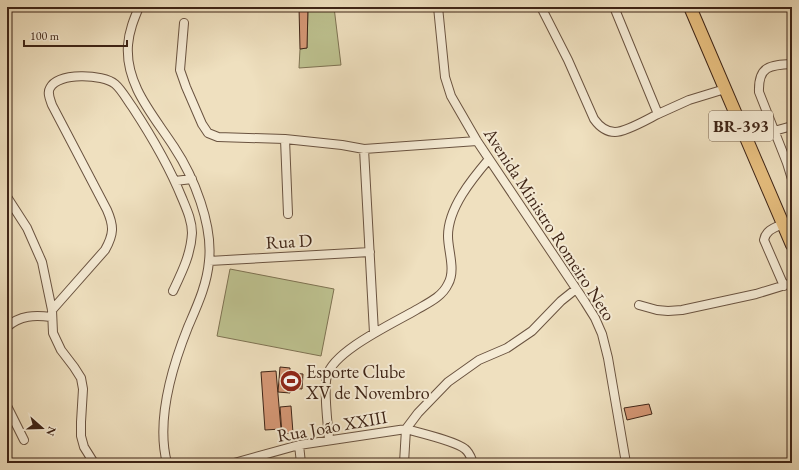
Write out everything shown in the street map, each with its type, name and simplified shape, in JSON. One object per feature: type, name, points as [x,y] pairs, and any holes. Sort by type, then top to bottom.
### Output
[{"type":"highway","name":"BR-393","points":[[690,7],[792,245]]},
{"type":"street","points":[[139,7],[131,27],[128,45],[129,68],[137,92],[175,148],[192,179],[203,208],[208,233],[209,261],[206,283],[176,362],[165,404],[163,450],[167,463]]},
{"type":"street","name":"Avenida Ministro Romeiro Neto","points":[[438,7],[445,77],[451,96],[477,142],[595,318],[602,334],[608,358],[626,463]]},
{"type":"street","points":[[541,7],[568,60],[594,119],[606,130],[615,132],[633,126],[689,100],[725,89]]},
{"type":"street","points":[[614,7],[658,114]]},
{"type":"street","points":[[184,23],[180,70],[202,124],[208,133],[218,137],[285,139],[342,144],[364,149],[477,142]]},
{"type":"street","points":[[792,64],[768,68],[761,73],[759,81],[759,92],[792,179]]},
{"type":"street","points":[[7,327],[16,320],[29,316],[52,314],[105,250],[111,240],[113,231],[107,210],[52,105],[49,95],[50,88],[54,82],[61,79],[79,76],[105,78],[115,83],[150,134],[165,160],[190,217],[192,233],[184,268],[173,290]]},
{"type":"street","points":[[774,131],[792,126]]},
{"type":"street","points":[[285,139],[288,214]]},
{"type":"street","points":[[364,149],[374,333]]},
{"type":"street","points":[[329,440],[326,378],[329,369],[341,356],[374,333],[430,302],[443,292],[449,283],[452,271],[448,234],[450,220],[457,204],[488,159]]},
{"type":"street","points":[[175,181],[192,179]]},
{"type":"street","points":[[7,197],[27,228],[42,262],[52,314],[53,333],[61,350],[81,378],[83,389],[81,436],[84,447],[94,463]]},
{"type":"street","points":[[639,305],[657,310],[682,310],[756,294],[788,285],[764,240],[767,232],[783,224]]},
{"type":"street","name":"Rua D","points":[[209,261],[370,252]]},
{"type":"street","name":"Rua João XXIII","points":[[234,463],[299,445],[406,429],[418,413],[448,382],[478,360],[507,348],[532,331],[576,289]]},
{"type":"street","points":[[7,406],[24,440]]},
{"type":"street","points":[[404,463],[406,429],[464,448],[469,453],[473,463]]},
{"type":"street","points":[[299,445],[301,463]]},
{"type":"green space","points":[[308,7],[334,7],[341,65],[299,68],[300,49],[307,48]]},
{"type":"green space","points":[[230,269],[334,289],[321,356],[217,336]]},
{"type":"building","points":[[299,7],[308,7],[307,48],[300,49]]},
{"type":"building","name":"Esporte Clube XV de Novembro","points":[[280,367],[290,368],[290,373],[303,374],[302,389],[290,388],[290,393],[278,392]]},
{"type":"building","points":[[276,371],[281,429],[265,430],[261,372]]},
{"type":"building","points":[[649,404],[652,414],[627,420],[624,408]]},
{"type":"building","points":[[291,406],[293,433],[282,434],[280,407]]},
{"type":"place","name":"Esporte Clube XV de Novembro","points":[[291,381]]}]
